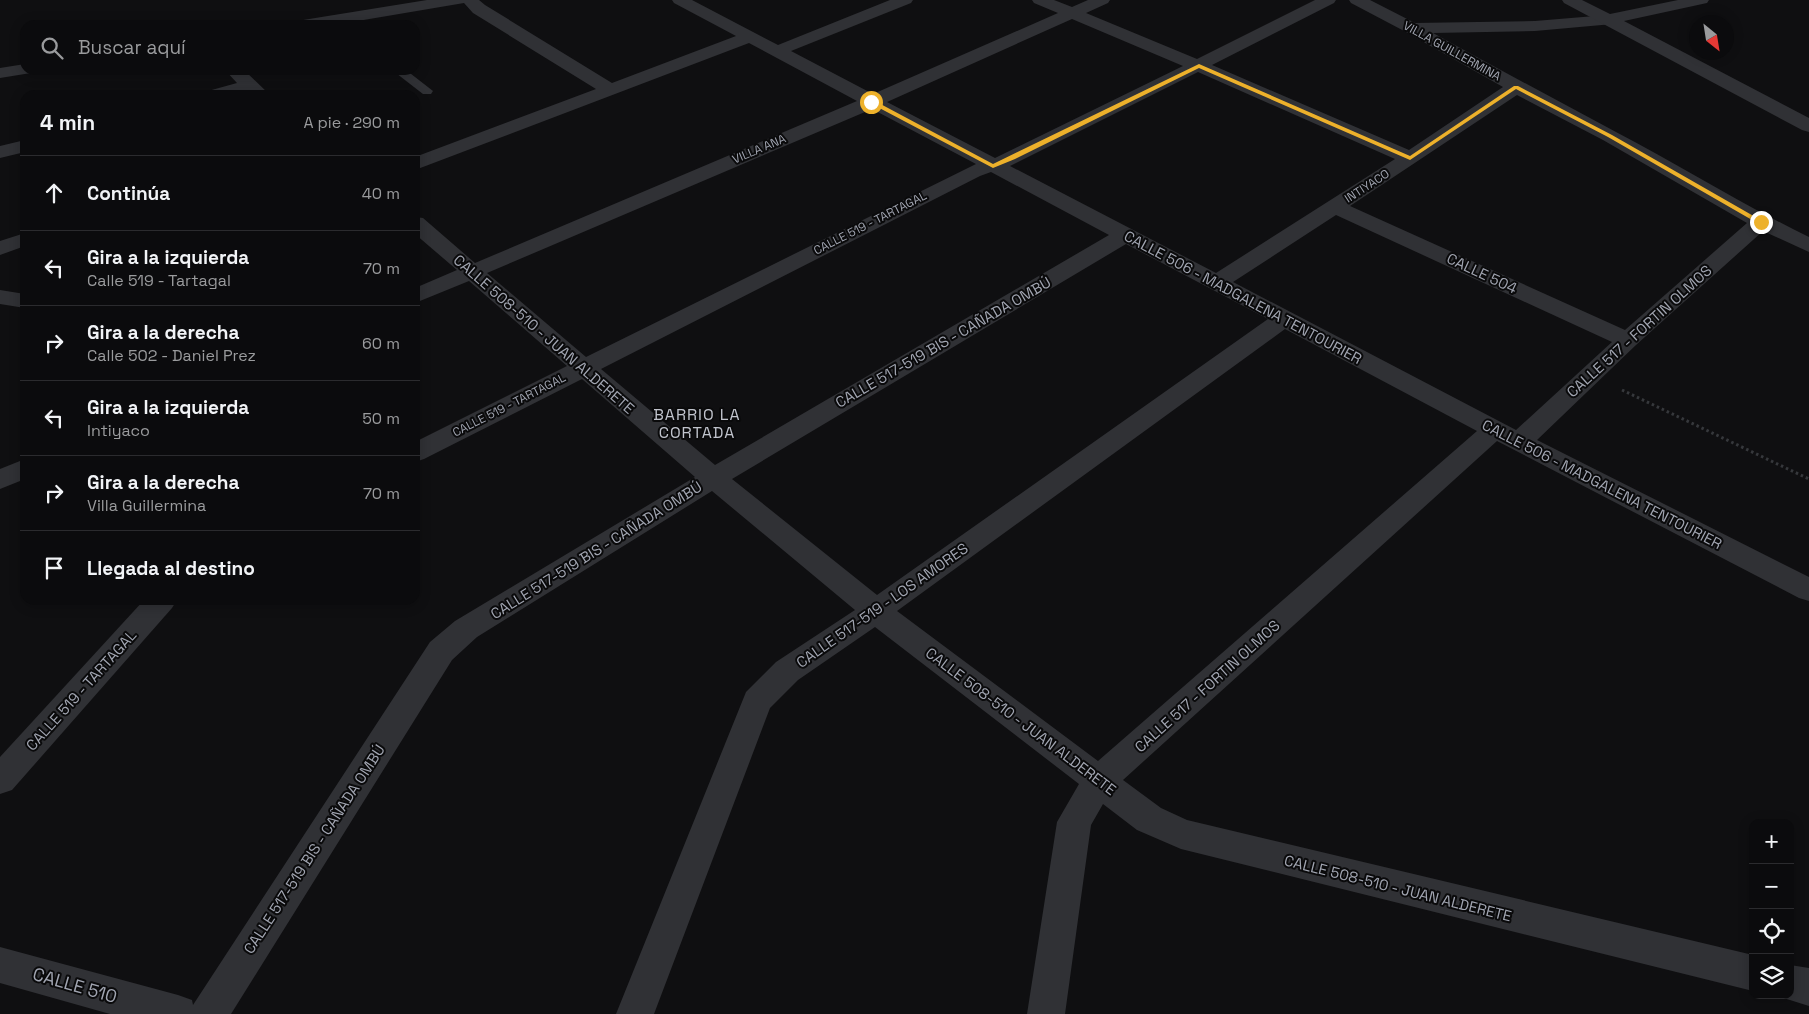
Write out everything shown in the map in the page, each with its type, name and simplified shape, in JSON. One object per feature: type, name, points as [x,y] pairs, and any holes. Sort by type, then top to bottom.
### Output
[{"type":"street","points":[[353,20],[458,0]]},
{"type":"street","points":[[470,0],[479,9],[610,90]]},
{"type":"street","name":"CALLE 506 - MADGALENA TENTOURIER","points":[[680,0],[1507,436],[1809,590]]},
{"type":"street","points":[[777,51],[905,0]]},
{"type":"street","points":[[1040,0],[1199,66],[1410,158]]},
{"type":"street","name":"VILLA ANA","points":[[420,294],[871,102],[1102,0]]},
{"type":"street","name":"CALLE 519 - TARTAGAL","points":[[420,450],[973,172],[1013,158],[1328,0]]},
{"type":"street","name":"VILLA GUILLERMINA","points":[[1358,0],[1412,28],[1516,87],[1610,136],[1761,222],[1809,245]]},
{"type":"street","points":[[1570,0],[1809,126]]},
{"type":"street","points":[[1412,28],[1556,26],[1607,20],[1701,0]]},
{"type":"street","points":[[420,162],[750,36]]},
{"type":"street","points":[[0,73],[20,70]]},
{"type":"street","points":[[239,75],[255,90]]},
{"type":"street","name":"INTIYACO","points":[[1216,282],[1336,207],[1516,87]]},
{"type":"street","points":[[0,152],[20,147]]},
{"type":"street","name":"CALLE 504","points":[[1336,207],[1628,340]]},
{"type":"street","name":"CALLE 517 - FORTIN OLMOS","points":[[1046,1014],[1074,822],[1099,781],[1507,436],[1591,375],[1761,222]]},
{"type":"street","name":"CALLE 508-510 - JUAN ALDERETE","points":[[420,227],[713,478],[876,611],[1150,819],[1181,834],[1749,973]]},
{"type":"street","name":"CALLE 517-519 BIS - CAÑADA OMBÚ","points":[[209,1014],[441,651],[466,629],[713,478],[1125,235]]},
{"type":"street","points":[[0,248],[20,241]]},
{"type":"street","points":[[0,297],[20,300]]},
{"type":"street","name":"CALLE 517-519 - LOS AMORES","points":[[635,1014],[757,701],[787,671],[876,611],[1285,318]]},
{"type":"street","points":[[0,480],[20,470]]},
{"type":"street","name":"CALLE 519 - TARTAGAL","points":[[0,780],[158,605]]},
{"type":"street","name":"CALLE 510","points":[[0,964],[178,1014]]},
{"type":"street","points":[[1794,983],[1809,987]]},
{"type":"lane","points":[[405,75],[427,91]]},
{"type":"path","points":[[1591,375],[1809,478]]},
{"type":"district","name":"BARRIO LA CORTADA","points":[[697,423]]},
{"type":"route","points":[[871,102],[993,166],[1013,158],[1199,66],[1410,158],[1516,87],[1610,136],[1761,222]]}]
